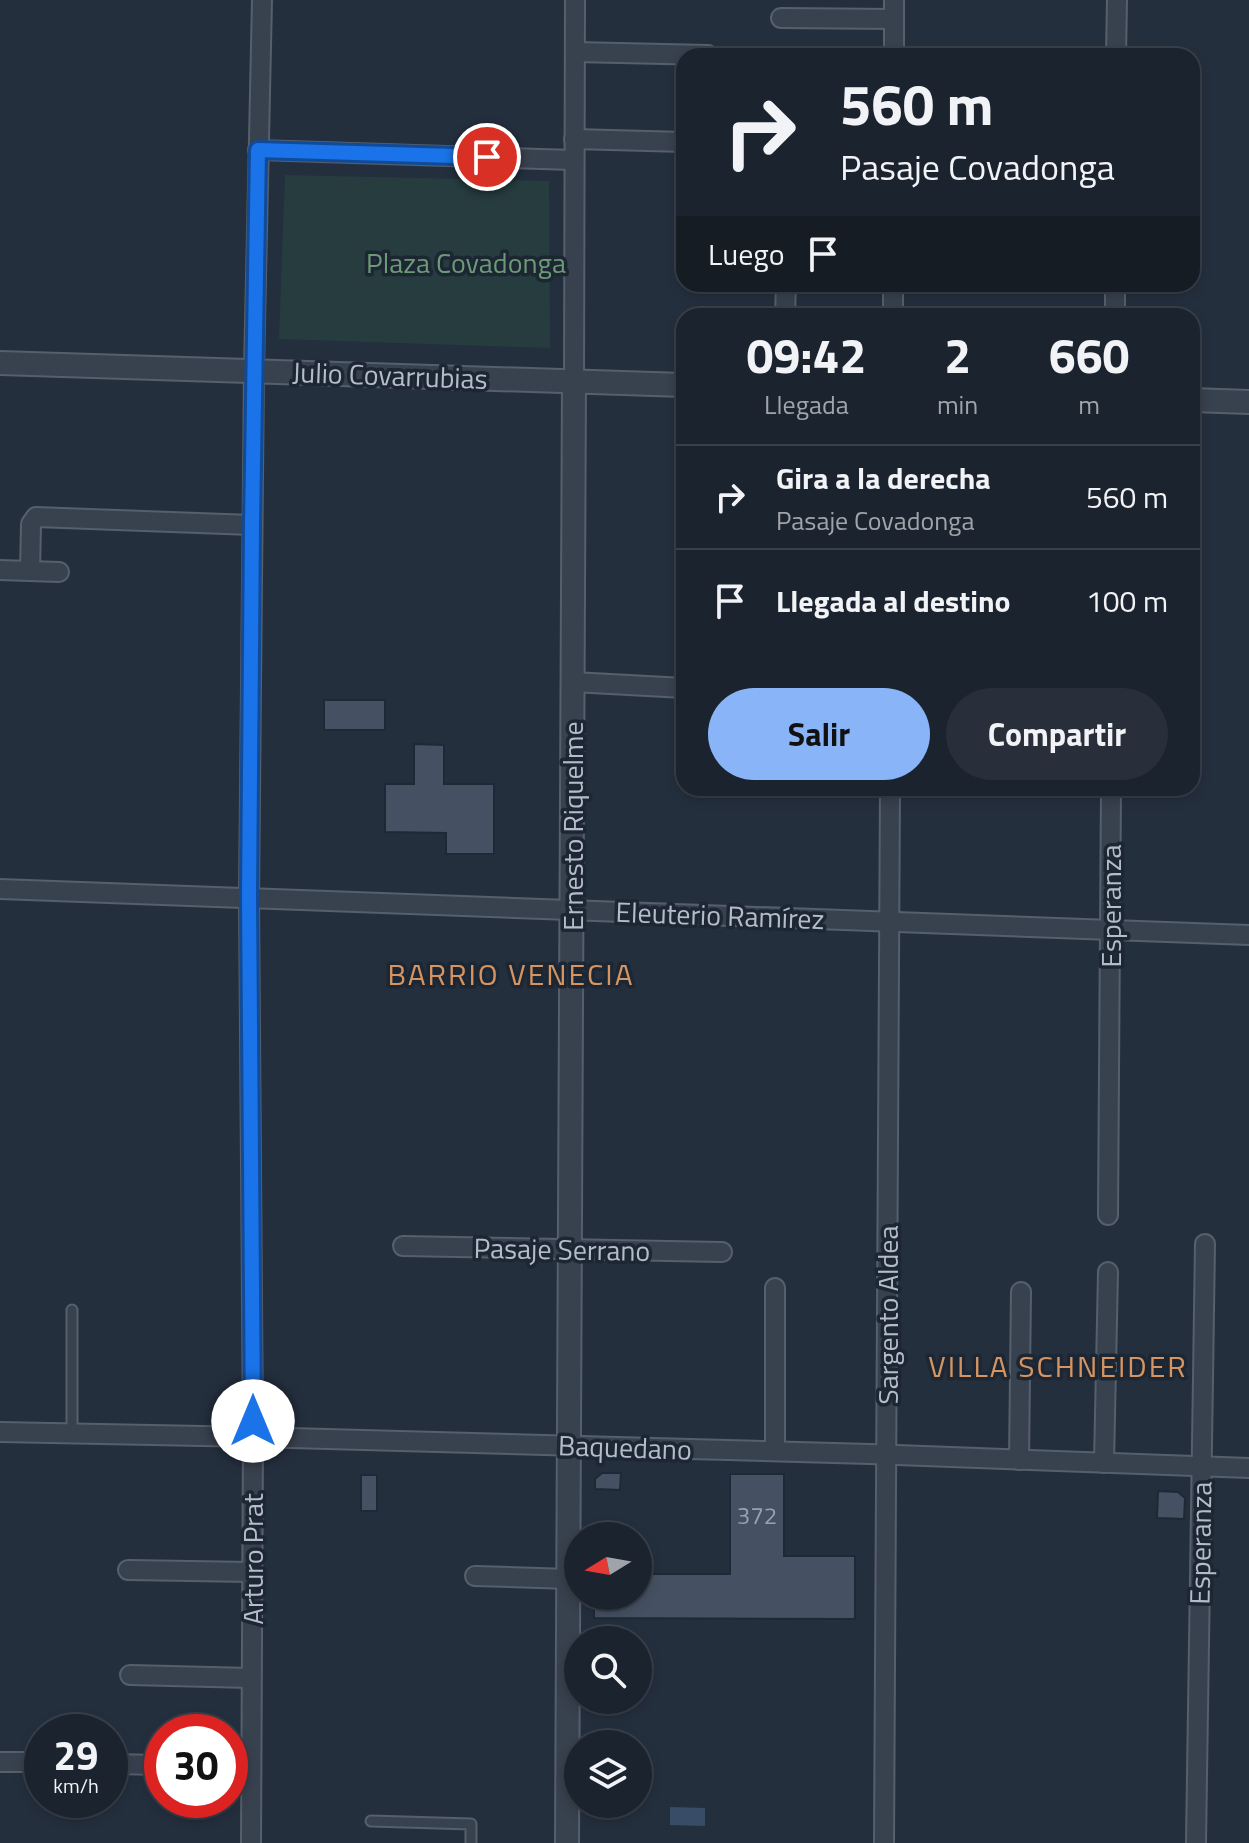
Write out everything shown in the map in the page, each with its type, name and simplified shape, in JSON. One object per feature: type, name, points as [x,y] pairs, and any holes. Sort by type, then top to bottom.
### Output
[{"type":"street","name":"Arturo Prat","points":[[251,1843],[253,1437],[249,897],[254,370],[262,0]]},
{"type":"street","name":"Ernesto Riquelme","points":[[569,1522],[575,0]]},
{"type":"street","points":[[1116,48],[1117,0]]},
{"type":"street","points":[[781,18],[894,10],[894,48]]},
{"type":"street","points":[[575,52],[676,54]]},
{"type":"street","points":[[574,139],[676,142]]},
{"type":"street","points":[[258,150],[574,160]]},
{"type":"street","name":"Julio Covarrubias","points":[[0,363],[676,385]]},
{"type":"street","points":[[1200,400],[1249,402]]},
{"type":"street","points":[[30,571],[31,524],[36,517],[252,525]]},
{"type":"street","points":[[0,570],[59,572]]},
{"type":"street","points":[[573,682],[676,688]]},
{"type":"street","name":"Sargento Aldea","points":[[884,1843],[890,796]]},
{"type":"street","name":"Esperanza","points":[[1108,1215],[1111,796]]},
{"type":"street","name":"Eleuterio Ramírez","points":[[0,889],[1249,935]]},
{"type":"street","name":"Esperanza","points":[[1196,1843],[1205,1244]]},
{"type":"street","name":"Pasaje Serrano","points":[[403,1246],[722,1252]]},
{"type":"street","points":[[1104,1463],[1108,1272]]},
{"type":"street","points":[[775,1288],[775,1451]]},
{"type":"street","points":[[1019,1460],[1021,1292]]},
{"type":"street","name":"Baquedano","points":[[0,1432],[886,1454],[1249,1468]]},
{"type":"street","points":[[128,1570],[252,1572]]},
{"type":"street","points":[[475,1576],[564,1579]]},
{"type":"street","name":"Ernesto Riquelme","points":[[567,1843],[569,1610]]},
{"type":"street","points":[[130,1675],[251,1678]]},
{"type":"street","points":[[0,1762],[24,1762]]},
{"type":"lane","points":[[72,1310],[72,1433]]},
{"type":"lane","points":[[371,1821],[471,1824],[471,1843]]},
{"type":"green space","name":"Plaza Covadonga","points":[[285,175],[549,181],[550,348],[279,339]]},
{"type":"water","points":[[670,1807],[705,1808],[705,1826],[670,1825]]},
{"type":"building","points":[[324,700],[385,700],[385,730],[324,730]]},
{"type":"building","points":[[414,744],[444,745],[444,784],[494,784],[494,854],[446,854],[446,833],[385,832],[385,784],[414,784]]},
{"type":"building","points":[[602,1473],[621,1473],[620,1490],[595,1489],[595,1479]]},
{"type":"building","points":[[730,1474],[784,1474],[784,1556],[855,1556],[855,1619],[594,1618],[594,1610],[652,1610],[652,1574],[730,1574]]},
{"type":"building","points":[[361,1475],[377,1475],[377,1511],[361,1511]]},
{"type":"building","points":[[1158,1491],[1178,1492],[1185,1498],[1184,1519],[1157,1518]]},
{"type":"district","name":"BARRIO VENECIA","points":[[511,974]]},
{"type":"district","name":"VILLA SCHNEIDER","points":[[1058,1366]]},
{"type":"route","points":[[253,1421],[249,897],[258,150],[487,157]]}]
